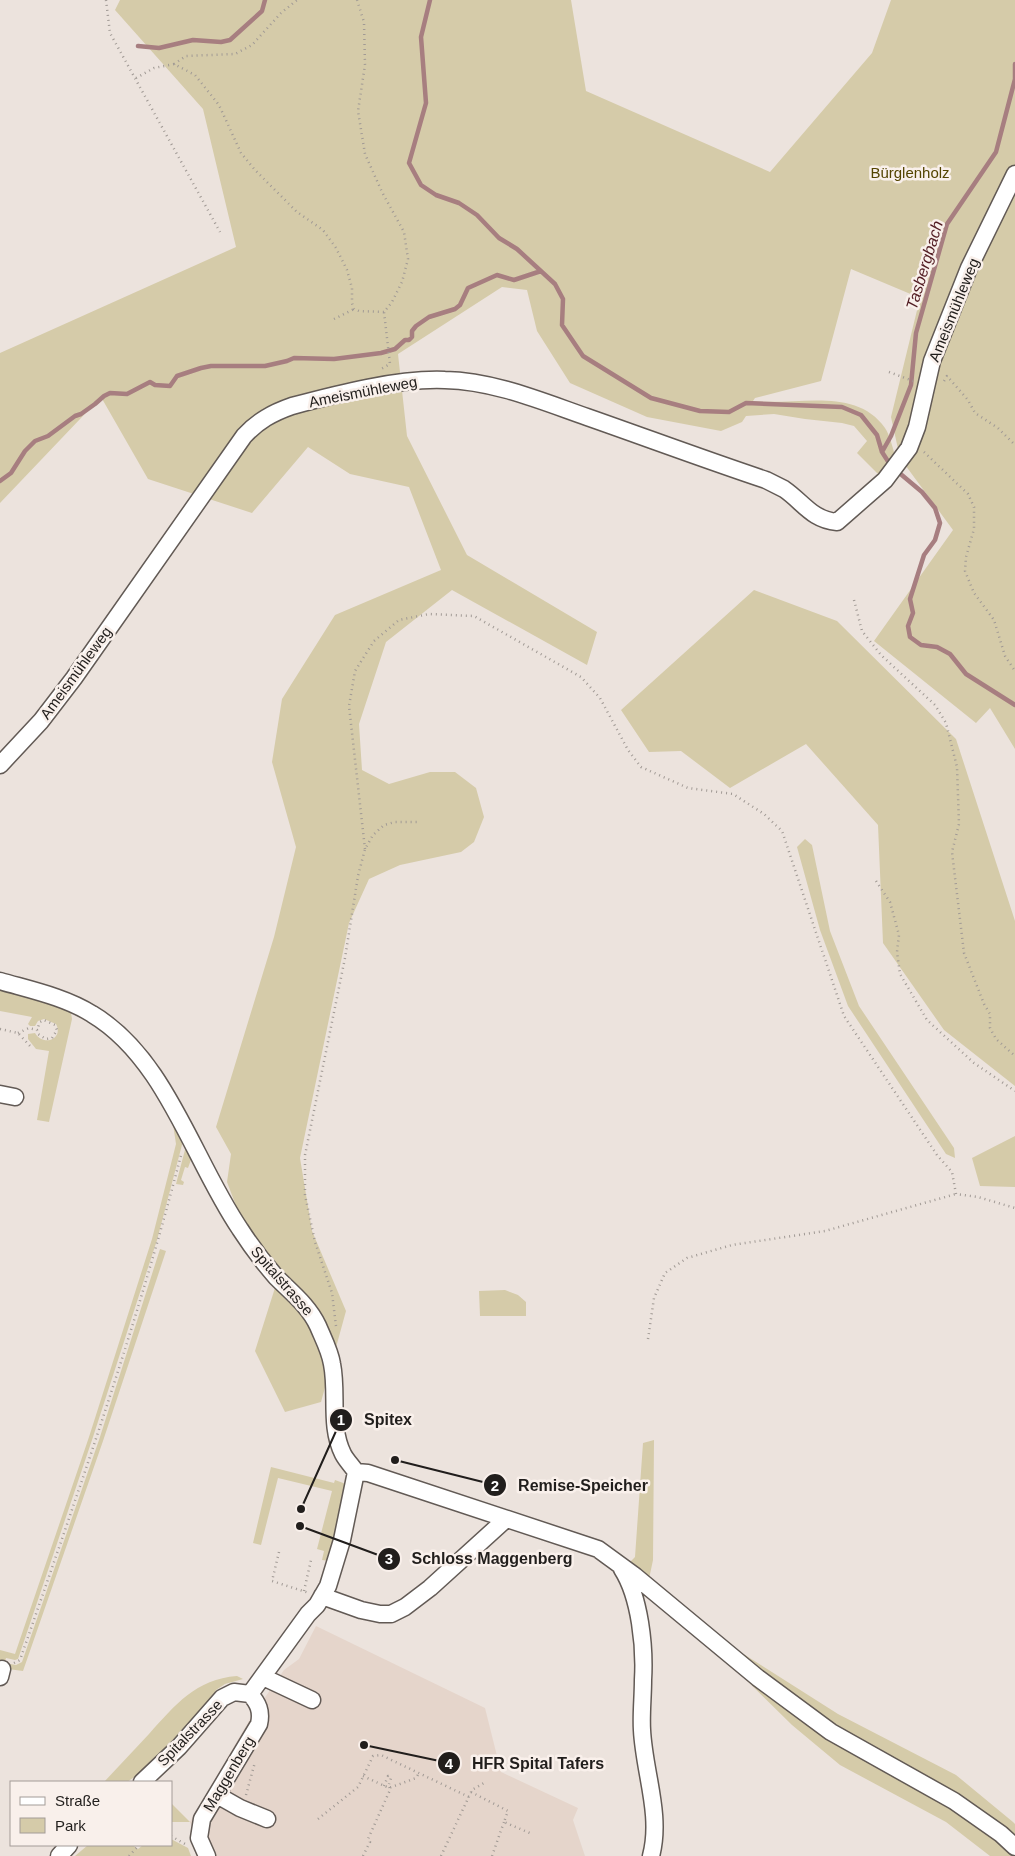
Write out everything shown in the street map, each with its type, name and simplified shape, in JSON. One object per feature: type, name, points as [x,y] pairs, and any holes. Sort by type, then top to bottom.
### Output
[{"type":"street","name":"Ameismühleweg","points":[[0,764],[41,721],[74,678],[240,442],[260,420],[279,410],[292,406],[413,381],[445,380],[486,385],[542,401],[766,480],[784,489],[818,518],[838,522],[885,480],[909,447],[917,427],[932,361],[969,268],[1015,174]]},
{"type":"street","name":"Spitalstrasse","points":[[0,981],[78,1006],[108,1024],[132,1047],[144,1062],[157,1080],[233,1220],[255,1252],[307,1308],[317,1323],[332,1362],[337,1436],[343,1454],[356,1472]]},
{"type":"street","points":[[250,1694],[328,1586],[342,1540],[356,1472],[368,1473],[598,1549],[758,1678],[831,1732],[954,1801],[1001,1834],[1015,1847]]},
{"type":"street","points":[[322,1596],[361,1610],[380,1614],[390,1614],[406,1608],[506,1520]]},
{"type":"street","points":[[619,1565],[630,1580],[642,1641],[644,1679],[642,1730],[654,1814],[655,1840],[651,1856]]},
{"type":"street","points":[[263,1677],[312,1700]]},
{"type":"street","name":"Spitalstrasse","points":[[143,1781],[180,1747],[222,1698],[234,1692],[250,1694]]},
{"type":"street","name":"Maggenberg","points":[[207,1856],[201,1847],[199,1838],[202,1819],[259,1724],[260,1709],[250,1694]]},
{"type":"street","points":[[217,1795],[240,1808],[267,1819]]},
{"type":"street","points":[[59,1856],[68,1846]]},
{"type":"path","points":[[106,0],[110,33],[220,232]]},
{"type":"path","points":[[136,78],[154,68],[174,64],[186,56],[235,54],[252,45],[281,13],[297,0]]},
{"type":"path","points":[[357,0],[364,22],[365,65],[358,111],[364,154],[404,232],[408,259],[402,282],[392,302],[384,312],[389,355]]},
{"type":"path","points":[[174,64],[195,75],[218,105],[241,153],[255,170],[296,212],[323,230],[336,248],[349,279],[354,309],[358,312],[384,312]]},
{"type":"path","points":[[334,319],[354,309]]},
{"type":"path","points":[[889,372],[902,377]]},
{"type":"path","points":[[943,383],[947,376],[968,400],[975,413],[998,428],[1015,445]]},
{"type":"path","points":[[909,447],[968,494],[974,507],[974,529],[966,556],[965,571],[974,592],[994,620],[1005,656],[1015,671]]},
{"type":"path","points":[[854,600],[862,631],[881,656],[935,705],[946,723],[957,767],[958,824],[952,852],[964,953],[984,1004],[990,1014],[990,1028],[996,1039],[1015,1056]]},
{"type":"path","points":[[365,849],[349,706],[355,671],[374,641],[399,620],[429,614],[474,616],[581,676],[600,698],[628,750],[641,767],[688,788],[733,794],[764,814],[782,831],[844,1016],[938,1155],[952,1172],[956,1194]]},
{"type":"path","points":[[336,1327],[332,1293],[315,1242],[305,1195],[305,1155],[345,958],[358,876],[365,849],[373,835],[384,825],[395,822],[420,822]]},
{"type":"path","points":[[876,881],[890,902],[899,935],[897,952],[900,974],[928,1020],[974,1063],[1015,1090]]},
{"type":"path","points":[[18,1033],[30,1028],[37,1030],[38,1034],[46,1039],[52,1038],[57,1030],[55,1025],[44,1020],[40,1022],[37,1030]]},
{"type":"path","points":[[0,1029],[18,1033],[30,1046]]},
{"type":"path","points":[[1,1673],[8,1661],[15,1663],[20,1660],[96,1438],[159,1242],[184,1144],[188,1137]]},
{"type":"path","points":[[648,1339],[654,1298],[665,1273],[687,1258],[732,1245],[825,1231],[956,1194],[978,1197],[1015,1208]]},
{"type":"path","points":[[279,1552],[272,1581],[322,1596]]},
{"type":"path","points":[[304,1591],[311,1560]]},
{"type":"path","points":[[318,1819],[358,1786],[372,1756],[381,1755],[469,1797]]},
{"type":"path","points":[[364,1776],[389,1788],[416,1778],[419,1773]]},
{"type":"path","points":[[363,1856],[370,1842],[368,1839],[390,1790],[388,1784],[391,1778],[388,1776],[384,1786]]},
{"type":"path","points":[[441,1856],[471,1792],[484,1783]]},
{"type":"path","points":[[471,1792],[508,1811],[492,1856]]},
{"type":"path","points":[[504,1822],[532,1834]]},
{"type":"path","points":[[172,1837],[190,1846]]},
{"type":"path","points":[[129,1856],[138,1846]]},
{"type":"shaded area","points":[[316,1626],[485,1708],[501,1772],[578,1808],[573,1820],[585,1856],[204,1856],[190,1822],[250,1719],[284,1670],[299,1659]]},
{"type":"green space","name":"Bürglenholz","points":[[120,0],[571,0],[586,91],[770,172],[872,53],[891,0],[1015,0],[1015,749],[990,708],[976,723],[874,641],[953,530],[900,458],[891,417],[920,298],[851,269],[821,381],[755,398],[753,401],[842,402],[858,407],[873,415],[885,428],[897,461],[880,476],[857,453],[867,441],[854,426],[774,414],[746,416],[742,422],[721,431],[647,417],[570,383],[537,331],[527,290],[502,287],[398,354],[407,436],[467,555],[597,632],[587,665],[452,590],[386,642],[359,724],[362,770],[389,784],[430,772],[455,772],[476,788],[484,817],[474,842],[461,852],[400,865],[369,879],[349,923],[300,1158],[312,1231],[346,1311],[321,1402],[285,1412],[255,1351],[280,1272],[241,1219],[227,1182],[231,1154],[216,1127],[274,937],[296,847],[272,762],[282,699],[335,615],[441,570],[409,487],[350,474],[308,447],[252,513],[148,479],[101,397],[0,503],[0,353],[236,247],[203,109],[115,10]]},
{"type":"green space","points":[[754,590],[837,621],[956,739],[1015,921],[1015,1086],[944,1030],[883,943],[878,825],[806,744],[730,788],[681,751],[649,752],[621,710]]},
{"type":"green space","points":[[805,839],[812,845],[830,931],[859,1006],[954,1148],[955,1158],[946,1154],[848,1006],[820,930],[797,847]]},
{"type":"green space","points":[[0,985],[70,1007],[72,1019],[49,1122],[37,1120],[49,1051],[36,1049],[28,1039],[28,1034],[35,1033],[43,1040],[47,1040],[55,1037],[58,1029],[56,1024],[44,1019],[38,1021],[35,1026],[30,1026],[28,1024],[32,1017],[0,1011]]},
{"type":"green space","points":[[173,1124],[177,1125],[183,1141],[157,1240],[18,1659],[6,1658],[5,1662],[0,1661],[0,1650],[15,1654],[89,1437],[152,1239],[176,1144]]},
{"type":"green space","points":[[1015,1136],[1015,1187],[980,1186],[972,1158]]},
{"type":"green space","points":[[186,1146],[192,1157],[188,1168],[185,1167],[181,1180],[184,1182],[183,1185],[176,1184]]},
{"type":"green space","points":[[160,1249],[166,1251],[103,1441],[23,1671],[8,1669],[10,1664],[16,1665],[22,1662],[99,1440]]},
{"type":"green space","points":[[505,1290],[518,1295],[526,1302],[526,1316],[480,1316],[479,1291]]},
{"type":"green space","points":[[654,1440],[653,1560],[649,1579],[734,1648],[838,1714],[956,1775],[1015,1824],[1015,1841],[818,1718],[629,1568],[630,1562],[635,1557],[643,1443]]},
{"type":"green space","points":[[271,1467],[334,1483],[335,1480],[346,1484],[346,1499],[329,1561],[322,1560],[324,1551],[317,1549],[332,1491],[278,1478],[261,1545],[253,1543]]},
{"type":"green space","points":[[635,1582],[724,1654],[953,1805],[1015,1854],[1015,1856],[990,1856],[946,1822],[840,1765],[792,1725],[722,1656],[646,1595],[642,1599]]},
{"type":"green space","points":[[237,1676],[243,1679],[225,1684],[216,1690],[210,1701],[171,1745],[133,1778],[128,1781],[105,1781],[187,1695],[210,1682]]},
{"type":"green space","points":[[172,1804],[190,1822],[172,1822]]},
{"type":"green space","points":[[172,1840],[188,1848],[191,1856],[75,1856],[87,1846],[134,1846],[138,1849],[142,1846],[172,1846]]},
{"type":"waterway","points":[[138,46],[159,48],[193,40],[221,42],[230,40],[262,11],[265,0]]},
{"type":"waterway","points":[[430,0],[421,37],[426,103],[409,163],[421,185],[436,195],[459,203],[477,215],[499,238],[517,249],[555,284],[563,299],[562,325],[583,356],[651,398],[700,411],[729,412],[746,403],[842,407],[861,415],[877,435],[882,452],[891,466]]},
{"type":"waterway","name":"Tasbergbach","points":[[882,452],[891,436],[911,385],[916,333],[947,224],[996,152],[1015,79],[1015,64]]},
{"type":"waterway","points":[[0,481],[11,473],[25,451],[35,441],[48,436],[110,393],[127,394],[150,382],[155,385],[170,386],[177,376],[211,366],[265,366],[294,358],[334,359],[381,353],[395,349],[405,340],[409,340],[416,326],[429,317],[455,309],[460,305],[468,288],[497,275],[514,280],[541,271]]},
{"type":"waterway","points":[[897,471],[922,492],[935,508],[940,523],[935,540],[924,555],[910,599],[913,613],[908,626],[910,637],[921,645],[937,647],[950,654],[966,674],[1015,705]]},
{"type":"place","name":"Remise-Speicher","points":[[395,1460]]},
{"type":"place","name":"Spitex","points":[[301,1509]]},
{"type":"place","name":"Schloss Maggenberg","points":[[300,1526]]},
{"type":"place","name":"HFR Spital Tafers","points":[[364,1745]]}]
